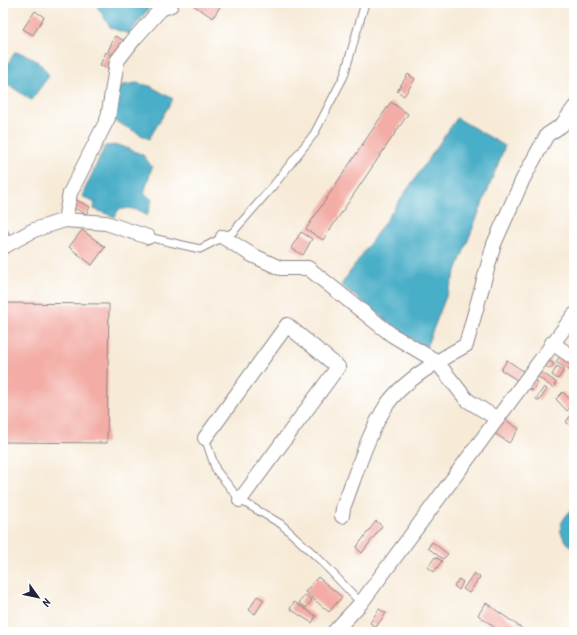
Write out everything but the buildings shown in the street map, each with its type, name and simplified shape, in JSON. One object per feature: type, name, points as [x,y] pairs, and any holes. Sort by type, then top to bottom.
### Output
[{"type":"street","points":[[65,220],[70,193],[108,118],[117,61],[134,39],[161,10],[171,5]]},
{"type":"street","points":[[342,516],[343,508],[370,438],[386,406],[396,394],[436,361],[466,345],[494,244],[523,179],[547,135],[562,125],[574,108]]},
{"type":"street","points":[[3,247],[34,230],[65,220],[106,223],[148,237]]},
{"type":"street","points":[[224,237],[252,255],[280,268],[308,268],[392,335],[436,361],[467,400],[496,418]]},
{"type":"street","points":[[334,632],[360,602],[574,314]]},
{"type":"street","points":[[205,438],[287,324],[338,368],[240,500]]},
{"type":"street","points":[[552,343],[574,358]]},
{"type":"lane","points":[[148,237],[200,249],[233,232],[273,186],[314,134],[344,76],[365,3]]},
{"type":"lane","points":[[205,438],[216,470],[240,500],[281,524],[319,559],[360,602]]},
{"type":"water","points":[[95,3],[153,3],[129,34],[111,28]]},
{"type":"water","points":[[15,52],[25,54],[35,60],[43,67],[49,76],[31,100],[3,81],[3,72]]},
{"type":"water","points":[[136,83],[150,86],[173,99],[149,139],[113,120],[119,86]]},
{"type":"water","points":[[457,118],[505,146],[425,350],[341,285]]},
{"type":"water","points":[[119,145],[143,155],[152,167],[144,193],[152,200],[147,216],[140,211],[126,209],[118,210],[115,217],[94,209],[95,203],[82,196],[105,146]]},
{"type":"water","points":[[574,507],[574,550],[564,538],[560,528],[568,513]]}]
